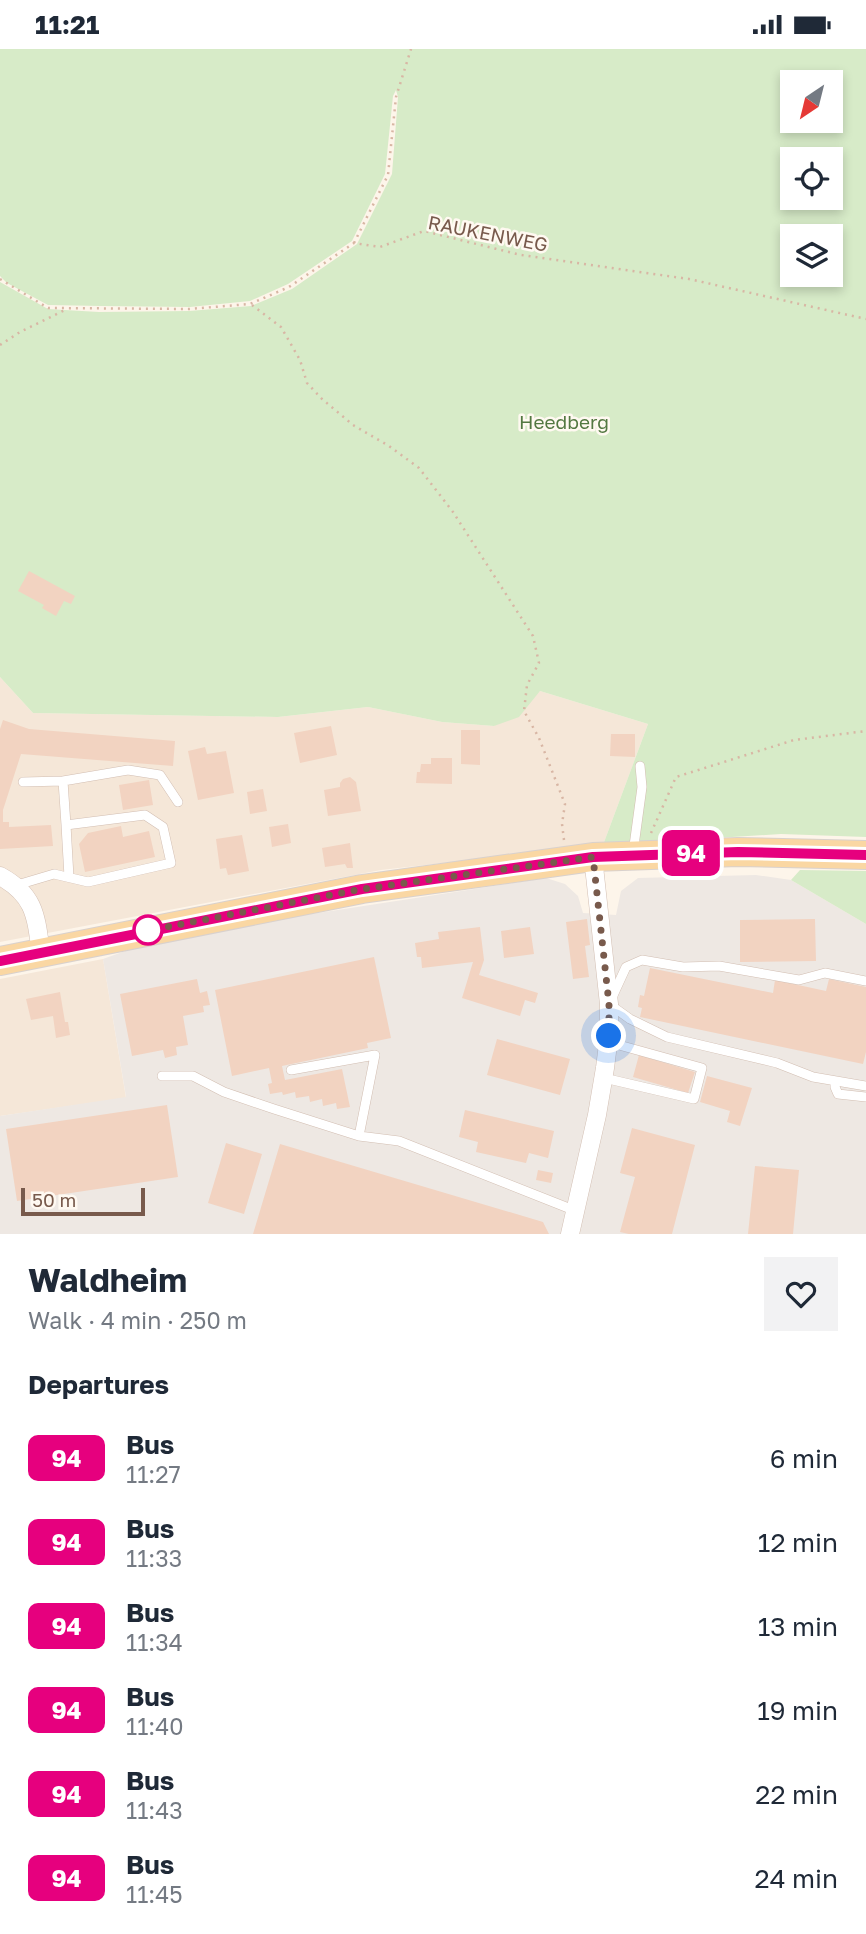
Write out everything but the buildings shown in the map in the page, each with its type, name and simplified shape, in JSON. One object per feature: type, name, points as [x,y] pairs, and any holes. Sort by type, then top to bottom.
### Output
[{"type":"main road","points":[[0,961],[362,889],[593,857],[738,852],[866,855]]},
{"type":"street","points":[[570,1234],[597,1115],[608,1042],[609,1004],[593,857]]},
{"type":"street","points":[[0,876],[16,885],[32,906],[41,953]]},
{"type":"lane","points":[[637,855],[636,825],[642,787],[640,766]]},
{"type":"lane","points":[[23,782],[63,781],[128,770],[160,775],[178,802]]},
{"type":"lane","points":[[63,781],[69,877]]},
{"type":"lane","points":[[16,885],[54,874],[89,882],[171,863],[163,827],[145,815],[66,825]]},
{"type":"lane","points":[[866,981],[825,972],[799,980],[719,966],[683,967],[642,960],[626,967],[609,1004],[630,1019],[667,1037],[777,1063],[813,1077],[866,1086]]},
{"type":"lane","points":[[604,1078],[694,1099],[702,1068],[608,1042]]},
{"type":"lane","points":[[291,1070],[375,1055],[359,1136]]},
{"type":"lane","points":[[162,1076],[193,1076],[224,1092],[359,1136],[399,1140],[576,1211]]},
{"type":"lane","points":[[835,1081],[838,1094],[866,1097]]},
{"type":"path","points":[[0,279],[48,307],[68,308],[189,309],[250,304],[289,287],[354,243],[388,175],[396,97],[411,49]]},
{"type":"path","name":"RAUKENWEG","points":[[354,243],[380,247],[424,230],[521,255],[689,279],[866,320]]},
{"type":"path","points":[[250,304],[282,327],[300,360],[307,383],[322,398],[353,425],[419,468],[453,512],[533,636],[539,663],[527,685],[524,711],[565,804],[562,824],[565,841],[563,861]]},
{"type":"path","points":[[0,345],[68,308]]},
{"type":"path","points":[[637,855],[676,777],[794,740],[866,731]]},
{"type":"shaded area","points":[[0,677],[33,713],[278,717],[368,707],[442,722],[494,726],[540,691],[648,724],[603,845],[381,870],[0,942]]},
{"type":"shaded area","points":[[756,875],[791,880],[866,924],[866,1234],[0,1234],[0,1116],[126,1097],[103,959],[128,950],[292,917],[546,878],[565,884],[578,896],[583,913],[616,915],[621,891],[638,878]]},
{"type":"shaded area","points":[[103,959],[126,1098],[0,1116],[0,979]]},
{"type":"green space","name":"Heedberg","points":[[0,49],[866,49],[866,837],[781,834],[603,845],[648,724],[540,691],[519,717],[494,726],[442,722],[368,707],[278,717],[33,713],[0,677],[0,282],[48,309],[99,312],[189,311],[251,306],[292,289],[357,244],[392,174],[398,97],[396,90],[393,96],[385,174],[352,241],[288,284],[250,301],[190,307],[48,305],[7,283],[0,276]]},
{"type":"green space","points":[[800,870],[866,871],[866,924],[791,880]]},
{"type":"bus line","name":"94","points":[[0,961],[362,889],[593,857],[738,852],[866,855]]},
{"type":"route","points":[[148,930],[146,931],[362,889],[593,857],[609,1004],[609,1036]]}]
